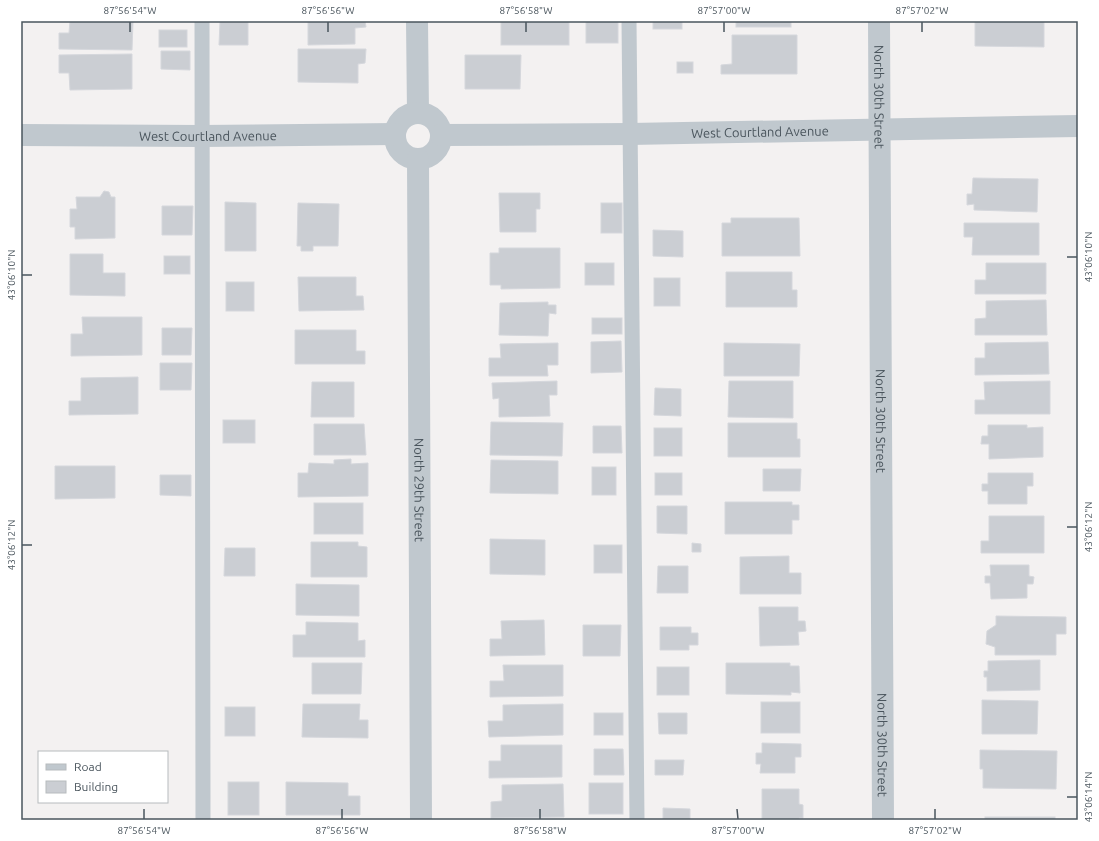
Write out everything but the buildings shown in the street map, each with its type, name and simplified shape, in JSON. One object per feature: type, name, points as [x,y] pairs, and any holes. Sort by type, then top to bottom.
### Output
[{"type":"street","points":[[417,21],[418,113]]},
{"type":"street","name":"North 30th Street","points":[[880,21],[883,820]]},
{"type":"street","points":[[418,113],[427,114],[436,120],[442,134],[436,150],[428,157],[418,159],[402,153],[396,143],[395,134],[401,120],[410,114],[418,113]]},
{"type":"street","name":"West Courtland Avenue","points":[[442,134],[630,134],[1078,126]]},
{"type":"street","name":"West Courtland Avenue","points":[[21,135],[201,136],[395,134]]},
{"type":"street","name":"North 29th Street","points":[[418,159],[421,820]]},
{"type":"lane","points":[[202,21],[203,820]]},
{"type":"lane","points":[[629,21],[637,820]]}]
